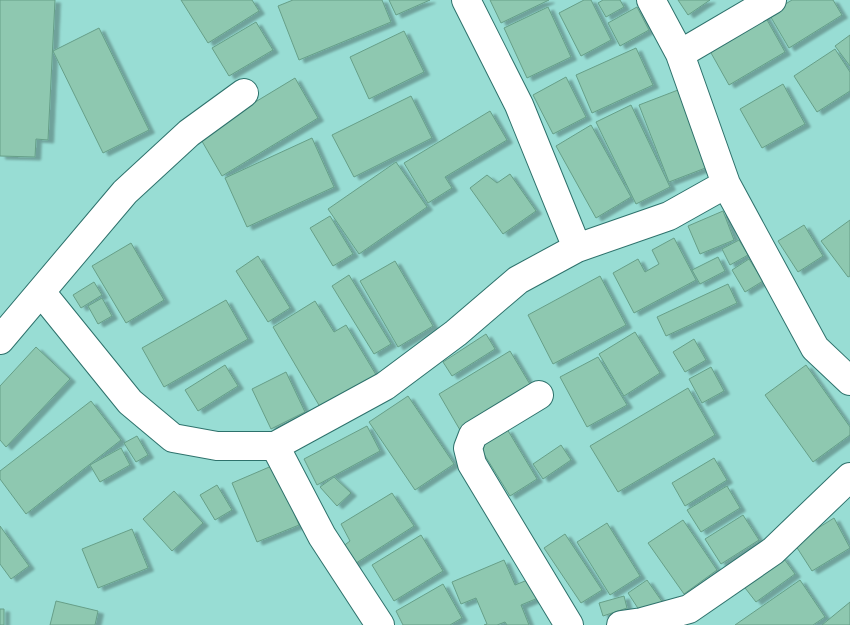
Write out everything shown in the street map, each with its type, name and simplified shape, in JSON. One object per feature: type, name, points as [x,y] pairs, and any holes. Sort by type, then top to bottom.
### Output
[{"type":"street","points":[[466,0],[518,104],[577,248]]},
{"type":"street","points":[[651,0],[680,54],[726,184],[814,348],[850,379]]},
{"type":"street","points":[[680,54],[772,0]]},
{"type":"street","points":[[0,340],[124,192],[189,133],[244,93]]},
{"type":"street","points":[[41,292],[130,402],[173,438],[216,446],[275,446],[385,386],[456,333],[518,280],[577,248],[669,216],[726,184]]},
{"type":"street","points":[[539,395],[473,436],[468,448],[472,464],[569,625]]},
{"type":"street","points":[[275,446],[322,536],[380,625]]},
{"type":"street","points":[[620,625],[695,617],[773,551],[850,477]]},
{"type":"building","points":[[0,0],[55,0],[48,140],[36,139],[35,157],[0,156]]},
{"type":"building","points":[[181,0],[252,0],[259,11],[208,43]]},
{"type":"building","points":[[293,0],[382,0],[391,22],[299,60],[278,6]]},
{"type":"building","points":[[389,0],[430,0],[396,15]]},
{"type":"building","points":[[490,0],[549,0],[501,23]]},
{"type":"building","points":[[584,0],[591,0],[611,40],[581,56],[559,13]]},
{"type":"building","points":[[603,0],[620,0],[624,7],[606,17],[598,3]]},
{"type":"building","points":[[678,0],[710,0],[688,15]]},
{"type":"building","points":[[792,0],[833,0],[842,15],[789,48],[769,14]]},
{"type":"building","points":[[548,7],[571,57],[527,78],[504,28]]},
{"type":"building","points":[[637,7],[649,30],[620,46],[608,23]]},
{"type":"building","points":[[762,11],[785,52],[729,85],[706,44]]},
{"type":"building","points":[[256,22],[273,50],[229,76],[212,48]]},
{"type":"building","points":[[99,28],[149,130],[103,153],[53,51]]},
{"type":"building","points":[[404,31],[424,72],[369,99],[350,57]]},
{"type":"building","points":[[850,35],[850,66],[835,46]]},
{"type":"building","points":[[636,48],[653,85],[592,113],[576,75]]},
{"type":"building","points":[[835,49],[850,72],[850,91],[817,112],[794,76]]},
{"type":"building","points":[[566,77],[586,117],[553,134],[533,95]]},
{"type":"building","points":[[295,78],[318,118],[222,176],[199,136]]},
{"type":"building","points":[[783,84],[805,124],[762,148],[740,109]]},
{"type":"building","points":[[678,90],[708,167],[669,182],[639,105]]},
{"type":"building","points":[[411,96],[432,138],[354,177],[332,135]]},
{"type":"building","points":[[631,105],[670,187],[636,204],[596,122]]},
{"type":"building","points":[[490,111],[507,140],[445,177],[452,188],[428,203],[404,163]]},
{"type":"building","points":[[591,125],[631,197],[596,218],[556,146]]},
{"type":"building","points":[[312,138],[334,187],[247,227],[225,178]]},
{"type":"building","points":[[396,162],[427,207],[359,254],[328,209]]},
{"type":"building","points":[[510,174],[536,211],[503,234],[470,188],[487,175],[497,183]]},
{"type":"building","points":[[723,211],[734,240],[700,254],[688,226]]},
{"type":"building","points":[[330,216],[353,254],[333,266],[310,228]]},
{"type":"building","points":[[850,220],[850,276],[848,277],[821,241]]},
{"type":"building","points":[[804,225],[823,256],[798,272],[778,241]]},
{"type":"building","points":[[674,238],[696,280],[634,313],[613,273],[638,259],[645,272],[659,264],[652,250]]},
{"type":"building","points":[[739,240],[748,255],[730,265],[722,249]]},
{"type":"building","points":[[131,243],[164,300],[126,323],[92,266]]},
{"type":"building","points":[[258,256],[290,308],[268,322],[236,271]]},
{"type":"building","points":[[718,257],[725,271],[700,284],[692,270]]},
{"type":"building","points":[[749,259],[763,281],[745,292],[732,270]]},
{"type":"building","points":[[395,261],[433,326],[398,347],[360,281]]},
{"type":"building","points":[[349,275],[391,344],[374,354],[332,286]]},
{"type":"building","points":[[600,276],[626,325],[553,364],[528,315]]},
{"type":"building","points":[[94,282],[102,295],[81,308],[73,295]]},
{"type":"building","points":[[728,284],[737,303],[666,336],[657,317]]},
{"type":"building","points":[[102,298],[112,316],[98,324],[88,306]]},
{"type":"building","points":[[226,300],[248,339],[164,387],[142,348]]},
{"type":"building","points":[[315,301],[334,332],[346,325],[378,378],[323,412],[273,327]]},
{"type":"building","points":[[635,332],[660,373],[624,396],[599,354]]},
{"type":"building","points":[[486,334],[495,349],[452,376],[443,362]]},
{"type":"building","points":[[694,339],[706,360],[685,372],[673,352]]},
{"type":"building","points":[[36,347],[70,379],[6,447],[0,440],[0,386]]},
{"type":"building","points":[[510,351],[531,386],[460,430],[439,394]]},
{"type":"building","points":[[598,357],[627,405],[587,427],[560,377]]},
{"type":"building","points":[[225,365],[238,386],[198,411],[185,390]]},
{"type":"building","points":[[806,365],[850,427],[850,435],[813,462],[765,395]]},
{"type":"building","points":[[711,367],[724,391],[702,403],[689,379]]},
{"type":"building","points":[[286,372],[305,412],[271,429],[252,389]]},
{"type":"building","points":[[688,388],[715,435],[618,492],[590,446]]},
{"type":"building","points":[[408,396],[454,464],[415,490],[369,422]]},
{"type":"building","points":[[91,401],[121,440],[26,514],[0,479],[0,471]]},
{"type":"building","points":[[367,426],[380,451],[317,485],[304,459]]},
{"type":"building","points":[[507,429],[537,479],[510,496],[479,446]]},
{"type":"building","points":[[137,436],[148,455],[136,462],[124,443]]},
{"type":"building","points":[[561,445],[571,460],[543,479],[533,464]]},
{"type":"building","points":[[121,448],[130,465],[100,482],[90,465]]},
{"type":"building","points":[[714,458],[727,480],[685,506],[672,483]]},
{"type":"building","points":[[274,465],[299,525],[257,542],[232,483]]},
{"type":"building","points":[[334,477],[351,493],[337,506],[320,487]]},
{"type":"building","points":[[217,485],[232,510],[215,520],[200,495]]},
{"type":"building","points":[[727,486],[740,508],[701,532],[687,510]]},
{"type":"building","points":[[174,491],[203,523],[172,551],[143,519]]},
{"type":"building","points":[[392,493],[414,526],[353,565],[342,547],[350,541],[341,524]]},
{"type":"building","points":[[743,515],[759,540],[721,564],[705,539]]},
{"type":"building","points":[[834,518],[850,548],[812,571],[794,543]]},
{"type":"building","points":[[683,520],[717,570],[684,594],[648,543]]},
{"type":"building","points":[[607,523],[640,576],[610,595],[577,542]]},
{"type":"building","points":[[0,526],[29,566],[11,579],[0,564]]},
{"type":"building","points":[[132,529],[148,568],[98,588],[82,549]]},
{"type":"building","points":[[565,534],[602,590],[581,603],[544,548]]},
{"type":"building","points":[[421,535],[443,571],[394,601],[372,565]]},
{"type":"building","points":[[782,556],[795,574],[756,602],[742,584]]},
{"type":"building","points":[[504,560],[515,585],[530,579],[538,598],[521,605],[529,625],[507,625],[505,622],[497,625],[484,625],[487,624],[476,598],[461,604],[452,582]]},
{"type":"building","points":[[647,580],[663,603],[643,616],[628,593]]},
{"type":"building","points":[[800,580],[825,617],[813,625],[735,625]]},
{"type":"building","points":[[443,584],[462,618],[450,625],[403,625],[396,611]]},
{"type":"building","points":[[624,596],[627,608],[603,616],[599,603]]},
{"type":"building","points":[[56,601],[98,611],[95,625],[50,625]]},
{"type":"building","points":[[850,602],[850,625],[822,625]]},
{"type":"building","points":[[0,609],[4,609],[4,625],[0,625]]}]
